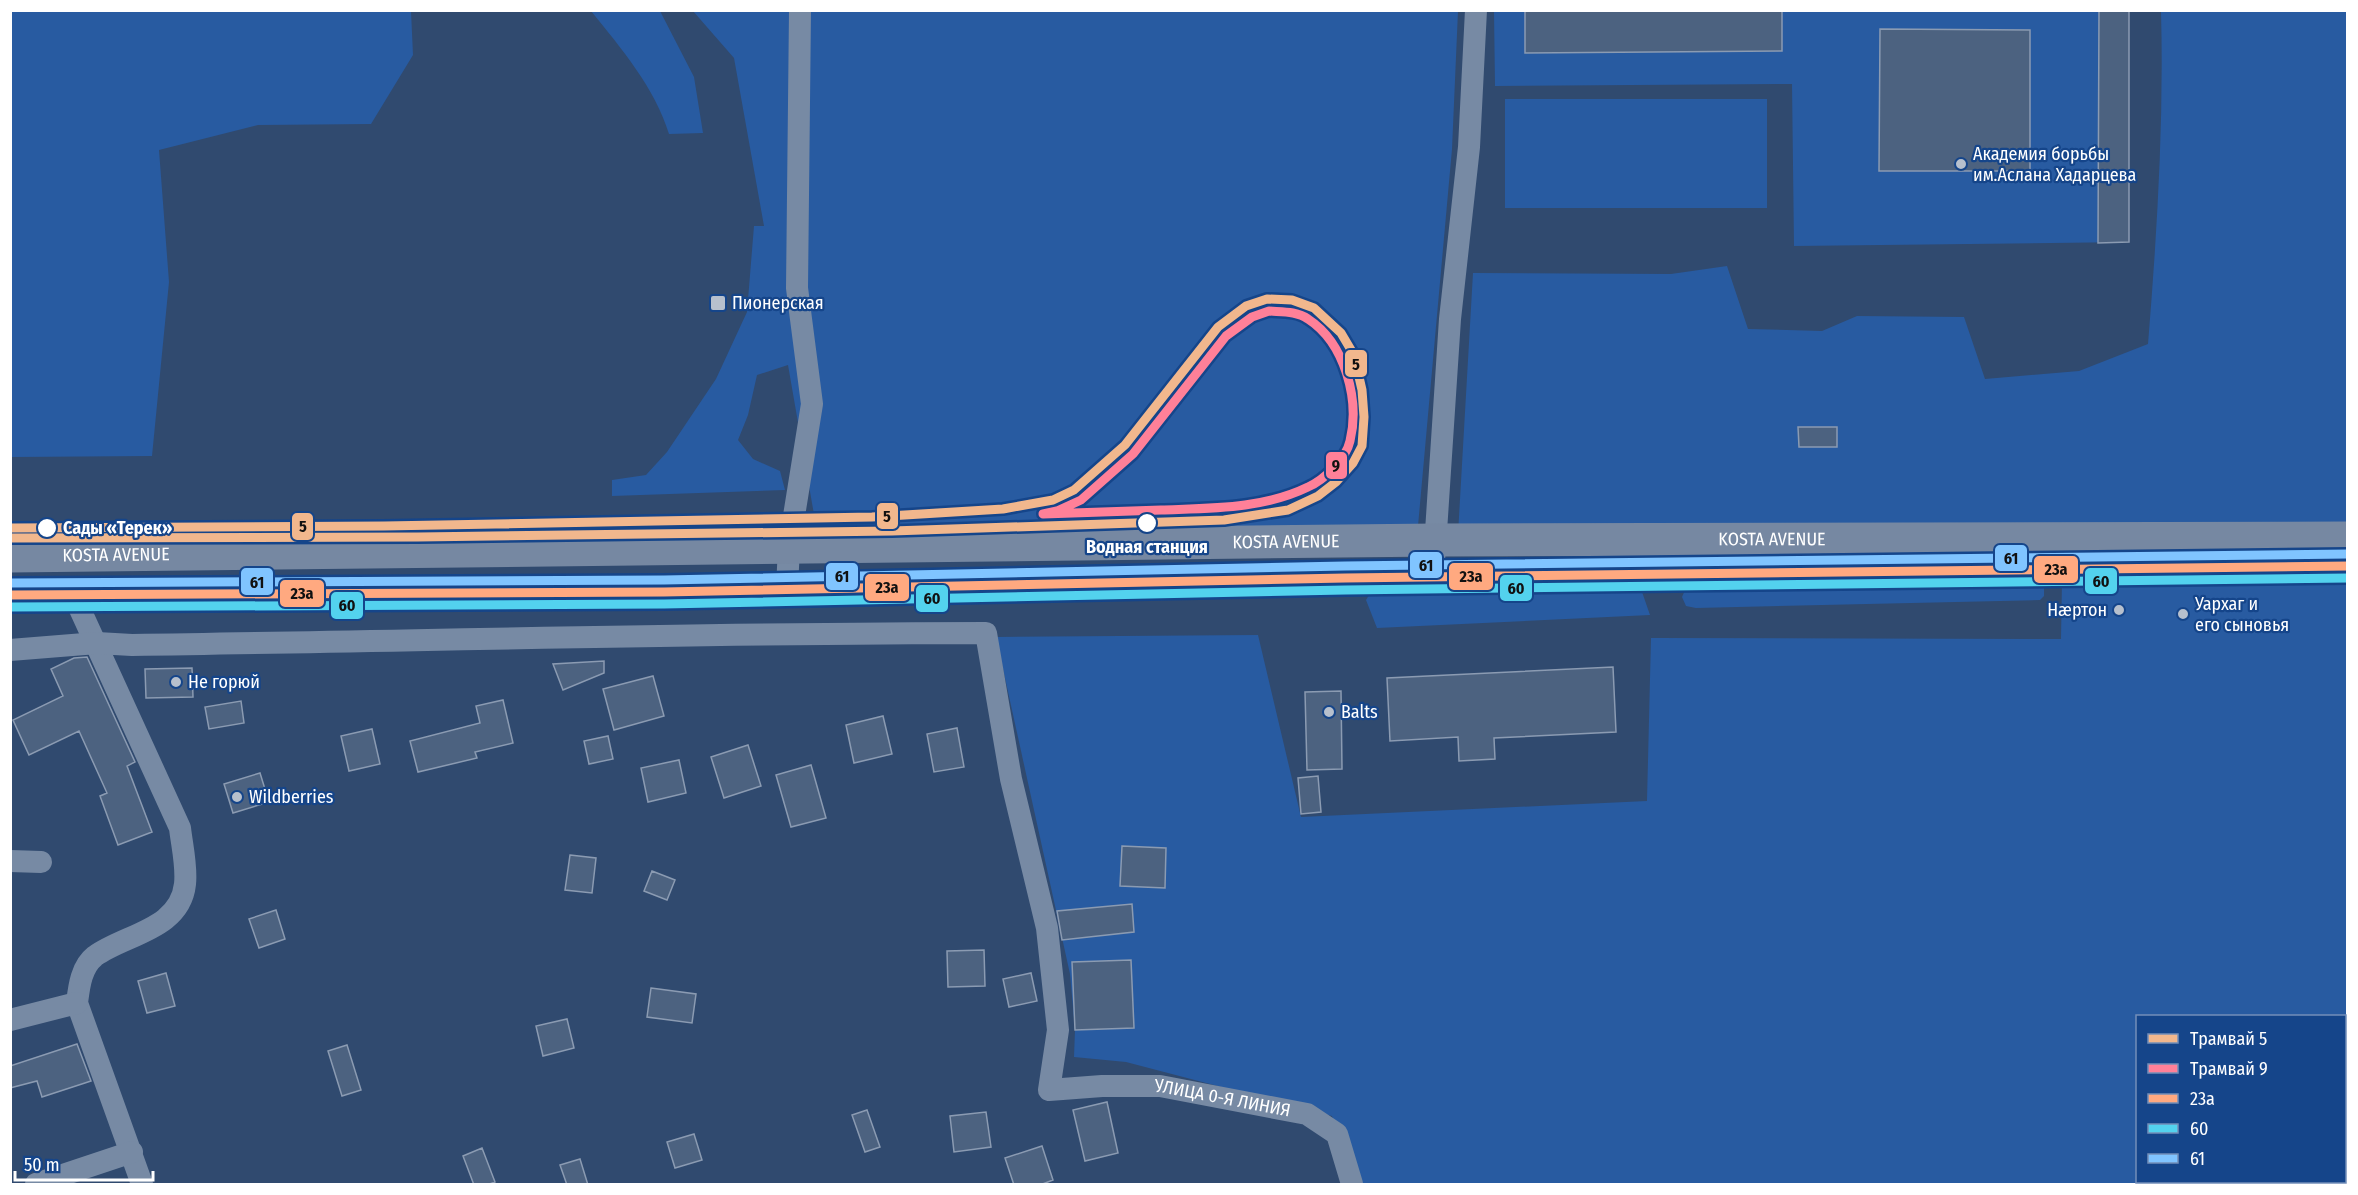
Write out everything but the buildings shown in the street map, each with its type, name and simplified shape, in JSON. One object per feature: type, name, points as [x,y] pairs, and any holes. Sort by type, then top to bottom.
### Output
[{"type":"main road","name":"KOSTA AVENUE","points":[[10,556],[1437,540],[2348,538]]},
{"type":"main road","name":"KOSTA AVENUE","points":[[10,595],[664,592],[1433,577],[2050,572],[2348,566]]},
{"type":"street","points":[[787,588],[789,547],[812,404],[798,288],[800,10]]},
{"type":"street","points":[[1433,577],[1450,319],[1469,147],[1476,10]]},
{"type":"street","points":[[73,594],[180,828],[185,885],[180,900],[166,919],[94,957],[81,978],[77,1003],[142,1185]]},
{"type":"street","name":"УЛИЦА 0-Я ЛИНИЯ","points":[[97,643],[132,645],[800,633],[986,633],[1011,779],[1047,928],[1058,1030],[1049,1090],[1102,1086],[1160,1086],[1307,1114],[1337,1134],[1352,1185]]},
{"type":"street","points":[[10,650],[97,643]]},
{"type":"street","points":[[10,861],[41,862]]},
{"type":"street","points":[[10,1020],[77,1003]]},
{"type":"street","points":[[36,1185],[132,1152]]},
{"type":"shaded area","points":[[10,11],[411,11],[413,55],[371,124],[258,125],[159,150],[169,282],[152,456],[11,457]]},
{"type":"shaded area","points":[[591,11],[660,11],[694,77],[703,133],[669,134],[646,85]]},
{"type":"shaded area","points":[[693,11],[1458,11],[1452,149],[1418,526],[816,526],[788,365],[757,375],[748,415],[738,440],[753,459],[780,471],[785,490],[612,496],[612,480],[646,475],[667,452],[716,379],[747,312],[754,226],[764,226],[734,58]]},
{"type":"shaded area","name":"Академия борьбы им.Аслана Хадарцева","points":[[1494,11],[2129,11],[2129,242],[1794,246],[1792,84],[1495,86]]},
{"type":"shaded area","points":[[2161,11],[2347,11],[2347,528],[1458,534],[1473,273],[1671,274],[1727,266],[1748,329],[1822,331],[1857,316],[1964,317],[1985,379],[2079,371],[2148,344],[2159,178],[2162,94]]},
{"type":"shaded area","points":[[1505,99],[1767,99],[1767,208],[1505,208]]},
{"type":"shaded area","points":[[2347,577],[2347,1184],[1354,1184],[1332,1116],[1126,1062],[1074,1057],[1075,1030],[1070,974],[996,637],[1258,635],[1301,817],[1647,801],[1651,638],[2061,639],[2062,581]]},
{"type":"shaded area","points":[[2044,585],[2044,596],[2040,600],[1696,608],[1686,606],[1682,597],[1686,588]]},
{"type":"shaded area","points":[[1640,586],[1650,615],[1377,628],[1366,600],[1371,592]]},
{"type":"tram line","name":"5","points":[[10,528],[384,526],[872,517],[1003,509],[1053,500],[1074,490],[1125,445],[1218,327],[1246,306],[1267,299],[1292,300],[1314,308],[1341,333],[1354,355],[1362,390],[1364,417],[1362,446],[1353,463],[1336,482],[1318,496],[1288,510],[1224,520],[892,531],[418,537],[10,538]]},
{"type":"tram line","name":"9","points":[[1269,311],[1304,316],[1321,329],[1332,342],[1347,374],[1353,408],[1350,441],[1344,455],[1327,474],[1314,484],[1291,494],[1273,500],[1236,506],[1043,514],[1057,511],[1081,500],[1133,454],[1226,336],[1252,317],[1269,311]]},
{"type":"transit line","name":"61","points":[[10,583],[664,580],[1345,566],[2348,554]]},
{"type":"transit line","name":"23a","points":[[10,595],[664,592],[1345,578],[2348,566]]},
{"type":"transit line","name":"60","points":[[10,607],[664,604],[1345,590],[2348,578]]},
{"type":"place","name":"Академия борьбы им.Аслана Хадарцева","points":[[1961,164]]},
{"type":"place","name":"Пионерская","points":[[718,303]]},
{"type":"place","name":"Водная станция","points":[[1147,523]]},
{"type":"place","name":"Сады «Терек»","points":[[47,528]]},
{"type":"place","name":"Нæртон","points":[[2119,610]]},
{"type":"place","name":"Уархаг и его сыновья","points":[[2183,614]]},
{"type":"place","name":"Не горюй","points":[[176,682]]},
{"type":"place","name":"Balts","points":[[1329,712]]},
{"type":"place","name":"Wildberries","points":[[237,797]]}]
